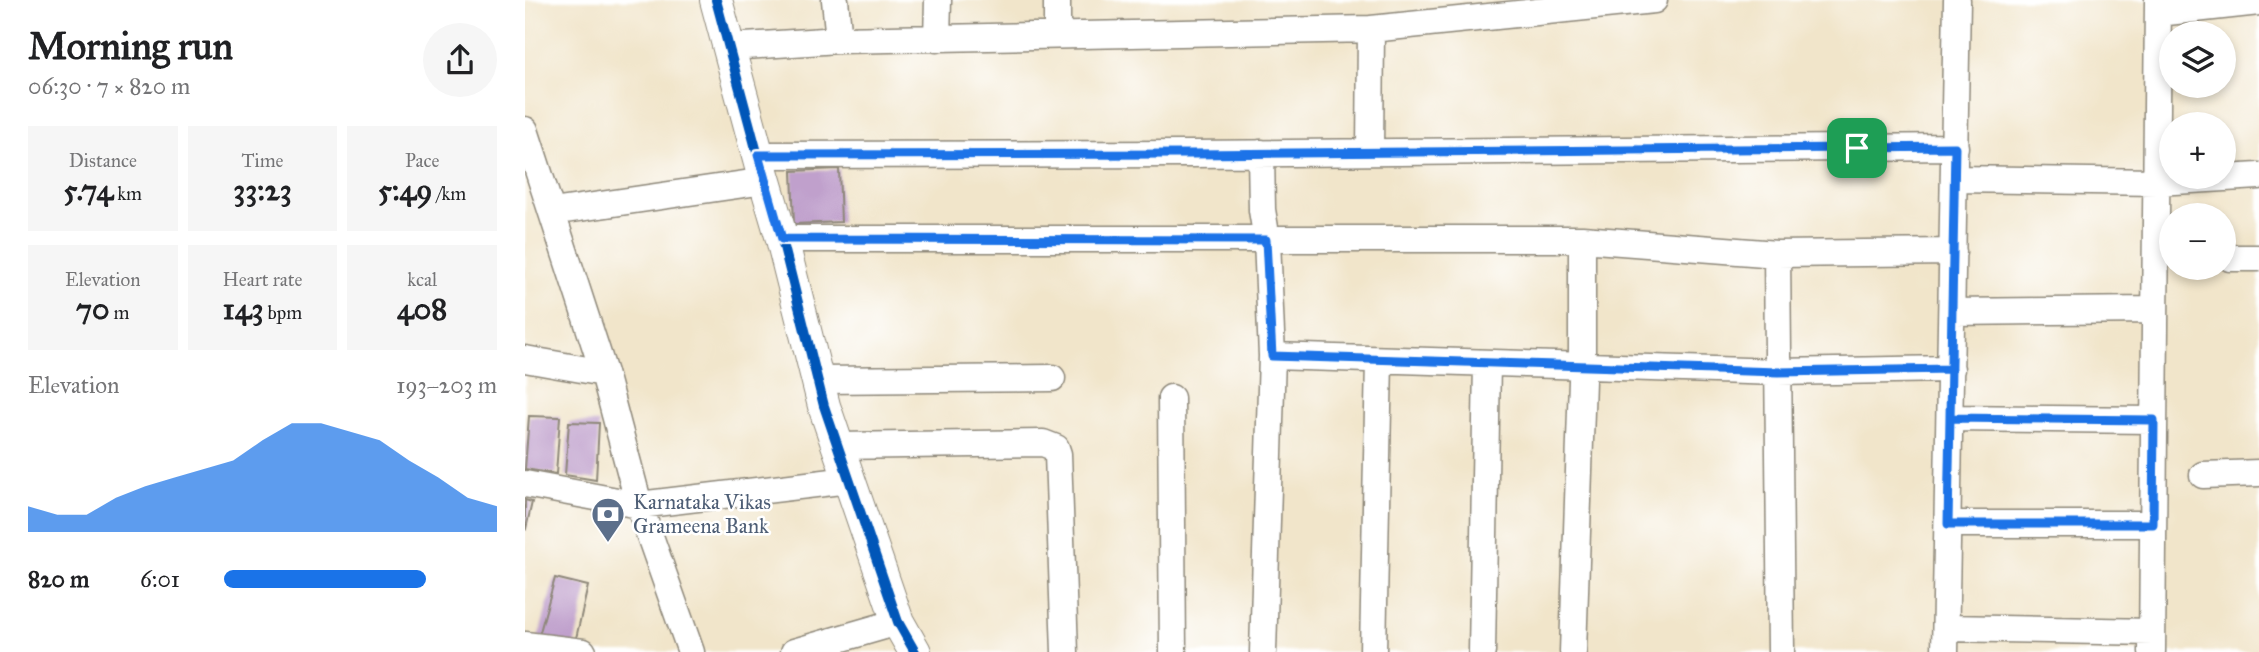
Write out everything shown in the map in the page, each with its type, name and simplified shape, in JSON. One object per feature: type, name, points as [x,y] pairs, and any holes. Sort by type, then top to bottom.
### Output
[{"type":"street","points":[[716,0],[838,446],[898,622],[915,652]]},
{"type":"street","points":[[835,0],[839,40]]},
{"type":"street","points":[[937,39],[938,0]]},
{"type":"street","points":[[1056,0],[1057,35]]},
{"type":"street","points":[[729,47],[839,40],[1371,29],[1654,0]]},
{"type":"street","points":[[1957,0],[1945,640],[2152,642],[2158,7],[2259,2]]},
{"type":"street","points":[[1370,152],[1371,29]]},
{"type":"street","points":[[525,130],[604,373],[639,505],[691,652]]},
{"type":"street","points":[[552,212],[761,168],[1261,153],[1955,147]]},
{"type":"street","points":[[1261,153],[1272,356],[1263,652]]},
{"type":"street","points":[[1954,179],[2157,182],[2259,176]]},
{"type":"street","points":[[782,239],[1582,239],[1777,254],[1953,252]]},
{"type":"street","points":[[1573,652],[1582,366],[1582,239]]},
{"type":"street","points":[[1777,254],[1781,652]]},
{"type":"street","points":[[2236,258],[2259,258]]},
{"type":"street","points":[[1952,312],[2155,310]]},
{"type":"street","points":[[1272,356],[1778,372],[1951,369]]},
{"type":"street","points":[[525,359],[604,373]]},
{"type":"street","points":[[1373,652],[1378,360]]},
{"type":"street","points":[[1482,652],[1487,363]]},
{"type":"street","points":[[818,380],[1052,378]]},
{"type":"street","points":[[1171,398],[1173,652]]},
{"type":"street","points":[[1950,418],[2154,420]]},
{"type":"street","points":[[838,446],[1043,443],[1056,448],[1059,454],[1065,652]]},
{"type":"street","points":[[2203,475],[2259,473]]},
{"type":"street","points":[[525,484],[639,505],[849,480]]},
{"type":"street","points":[[1948,524],[2153,524]]},
{"type":"street","points":[[794,652],[898,622]]},
{"type":"street","points":[[525,645],[583,652]]},
{"type":"building","points":[[839,169],[841,222],[794,224],[792,171]]},
{"type":"building","points":[[529,416],[560,417],[556,474],[525,469]]},
{"type":"building","points":[[569,422],[599,423],[596,480],[565,475]]},
{"type":"building","points":[[525,500],[532,502],[526,529],[525,528]]},
{"type":"building","points":[[555,578],[588,586],[574,647],[538,639]]},
{"type":"cycle path","points":[[716,0],[782,239],[824,406],[898,622],[915,652]]},
{"type":"cycle path","points":[[758,155],[1955,147]]},
{"type":"place","name":"Karnataka Vikas Grameena Bank","points":[[608,544]]},
{"type":"route","points":[[1857,148],[1191,154],[758,155],[782,239],[1266,240],[1272,356],[1778,372],[1951,369],[1950,418],[2154,420],[2153,524],[1948,524],[1950,418],[1951,369],[1952,312],[1954,179],[1955,147],[1857,148]]}]
